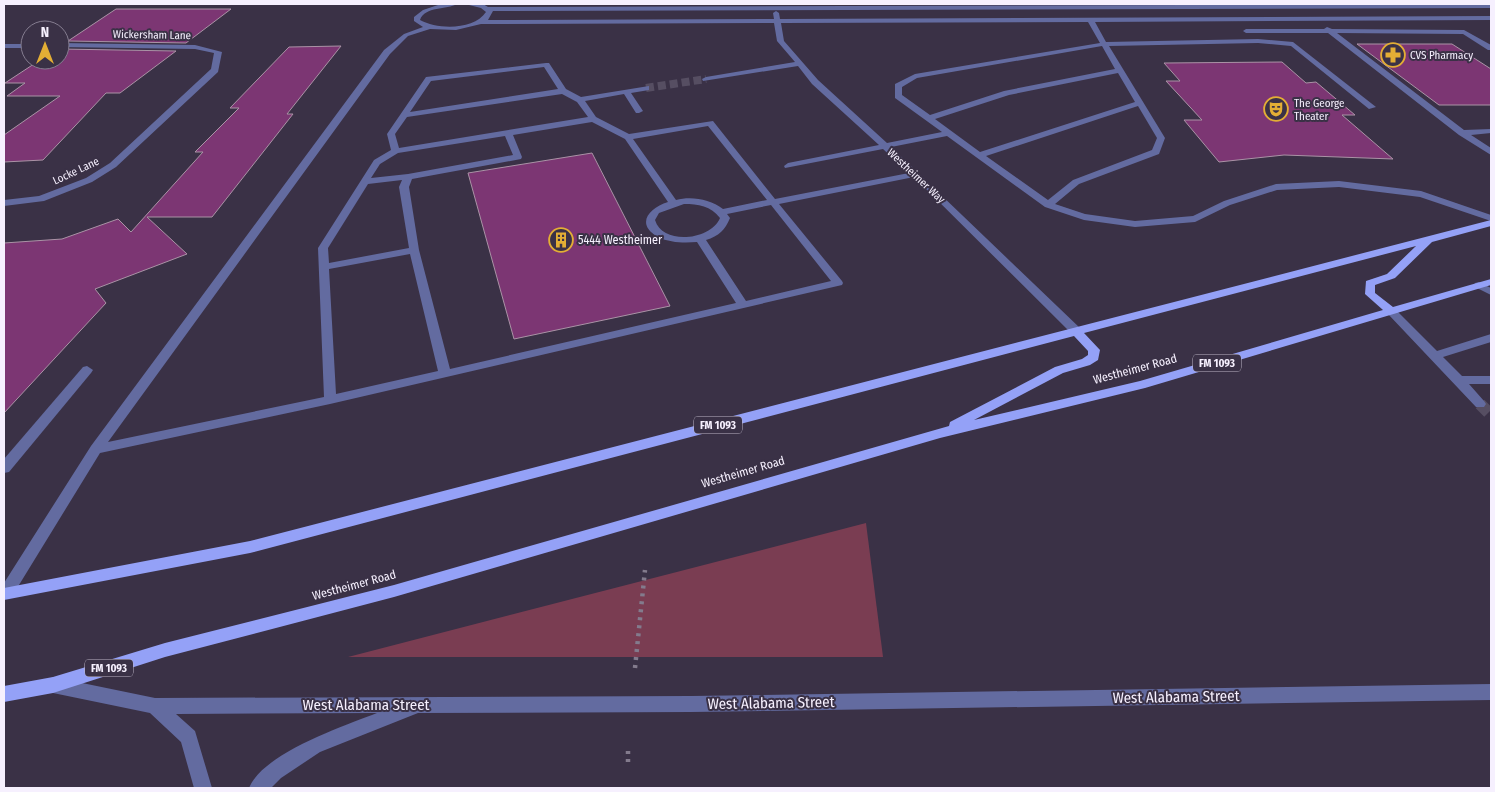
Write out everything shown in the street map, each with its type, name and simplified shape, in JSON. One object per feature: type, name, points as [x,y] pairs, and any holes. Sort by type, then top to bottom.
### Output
[{"type":"main road","name":"FM 1093","points":[[5,593],[250,547],[1491,223]]},
{"type":"main road","points":[[1392,312],[1370,294],[1370,283],[1390,276],[1429,239]]},
{"type":"main road","name":"Westheimer Road","points":[[4,694],[53,685],[165,650],[394,591],[670,510],[940,434],[1141,385],[1491,282]]},
{"type":"main road","points":[[940,434],[1059,370],[1086,362],[1094,357],[1094,350],[1077,332]]},
{"type":"street","points":[[454,4],[439,5],[421,12],[417,17],[417,21],[428,27],[455,28],[480,22],[1491,18]]},
{"type":"street","points":[[468,4],[488,9],[1491,6]]},
{"type":"street","points":[[1219,6],[1258,41]]},
{"type":"street","name":"Westheimer Way","points":[[775,8],[781,41],[815,82],[915,174],[1077,332]]},
{"type":"street","points":[[480,22],[489,15],[488,9]]},
{"type":"street","points":[[1444,18],[1464,32],[1489,45]]},
{"type":"street","points":[[1321,19],[1328,31],[1462,133],[1491,152]]},
{"type":"street","points":[[1048,205],[1076,182],[1156,152],[1161,138],[1090,20]]},
{"type":"street","points":[[5,593],[96,449],[388,52],[406,35],[428,27]]},
{"type":"street","points":[[1246,31],[1464,32]]},
{"type":"street","points":[[1372,108],[1293,44],[1258,41],[1104,44],[915,76],[898,86],[898,96],[1048,205],[1084,217],[1135,224],[1195,219],[1227,203],[1276,187],[1339,184],[1421,194],[1491,218]]},
{"type":"street","name":"Wickersham Lane","points":[[70,45],[195,47],[218,52],[215,70],[168,115]]},
{"type":"street","points":[[4,46],[20,46]]},
{"type":"street","points":[[706,79],[800,64]]},
{"type":"street","points":[[396,150],[392,134],[430,79],[546,65],[563,91],[580,100],[593,119],[628,137],[673,203]]},
{"type":"street","points":[[928,118],[1008,93],[1120,70]]},
{"type":"street","points":[[580,100],[646,88]]},
{"type":"street","points":[[405,115],[563,91]]},
{"type":"street","points":[[626,91],[639,111]]},
{"type":"street","points":[[979,155],[1140,103]]},
{"type":"street","name":"Locke Lane","points":[[4,203],[41,199],[89,180],[114,165],[168,115]]},
{"type":"street","points":[[330,400],[323,248],[377,162],[396,150],[593,119]]},
{"type":"street","points":[[96,449],[330,400],[838,284],[710,123],[628,137]]},
{"type":"street","points":[[1462,133],[1491,131]]},
{"type":"street","points":[[364,182],[408,177],[518,157],[508,133]]},
{"type":"street","points":[[788,166],[948,133]]},
{"type":"street","points":[[722,212],[915,174]]},
{"type":"street","points":[[408,177],[404,187],[414,250],[445,374]]},
{"type":"street","points":[[696,201],[716,207],[722,212],[725,218],[724,224],[719,230],[700,238],[675,239],[664,236],[651,225],[651,218],[655,212],[673,203],[696,201]]},
{"type":"street","points":[[700,238],[743,305]]},
{"type":"street","points":[[324,267],[414,250]]},
{"type":"street","points":[[1479,286],[1491,292]]},
{"type":"street","points":[[1392,312],[1480,404]]},
{"type":"street","points":[[1434,356],[1491,338]]},
{"type":"street","points":[[4,468],[87,370]]},
{"type":"street","points":[[1459,380],[1491,380]]},
{"type":"street","name":"West Alabama Street","points":[[53,685],[155,706],[691,704],[1491,692]]},
{"type":"street","points":[[258,788],[275,772],[314,746],[419,705]]},
{"type":"street","points":[[155,706],[189,737],[203,788]]},
{"type":"path","points":[[635,668],[645,570]]},
{"type":"path","points":[[628,751],[628,767]]},
{"type":"shaded area","points":[[866,523],[883,657],[348,657]]},
{"type":"building","points":[[116,9],[231,9],[186,43],[70,40]]},
{"type":"building","name":"CVS Pharmacy","points":[[1357,44],[1452,44],[1491,69],[1491,105],[1439,105]]},
{"type":"building","points":[[341,46],[287,114],[293,114],[212,217],[147,217],[187,254],[95,289],[106,303],[4,413],[4,243],[62,239],[118,219],[131,232],[203,152],[195,152],[239,108],[230,108],[289,47]]},
{"type":"building","points":[[70,49],[176,51],[120,93],[106,93],[43,160],[4,162],[4,135],[60,96],[7,96],[25,83],[5,83],[25,70],[70,70]]},
{"type":"building","name":"The George Theater","points":[[1282,62],[1306,83],[1316,82],[1355,115],[1342,115],[1393,159],[1284,155],[1219,162],[1184,120],[1202,120],[1166,81],[1180,81],[1164,63]]},
{"type":"building","name":"5444 Westheimer","points":[[592,153],[670,306],[514,339],[468,173]]},
{"type":"tunnel","points":[[646,88],[706,79]]},
{"type":"tunnel","points":[[1480,404],[1491,415]]},
{"type":"place","name":"CVS Pharmacy","points":[[1393,55]]},
{"type":"place","name":"The George Theater","points":[[1276,109]]},
{"type":"place","name":"5444 Westheimer","points":[[561,240]]}]
